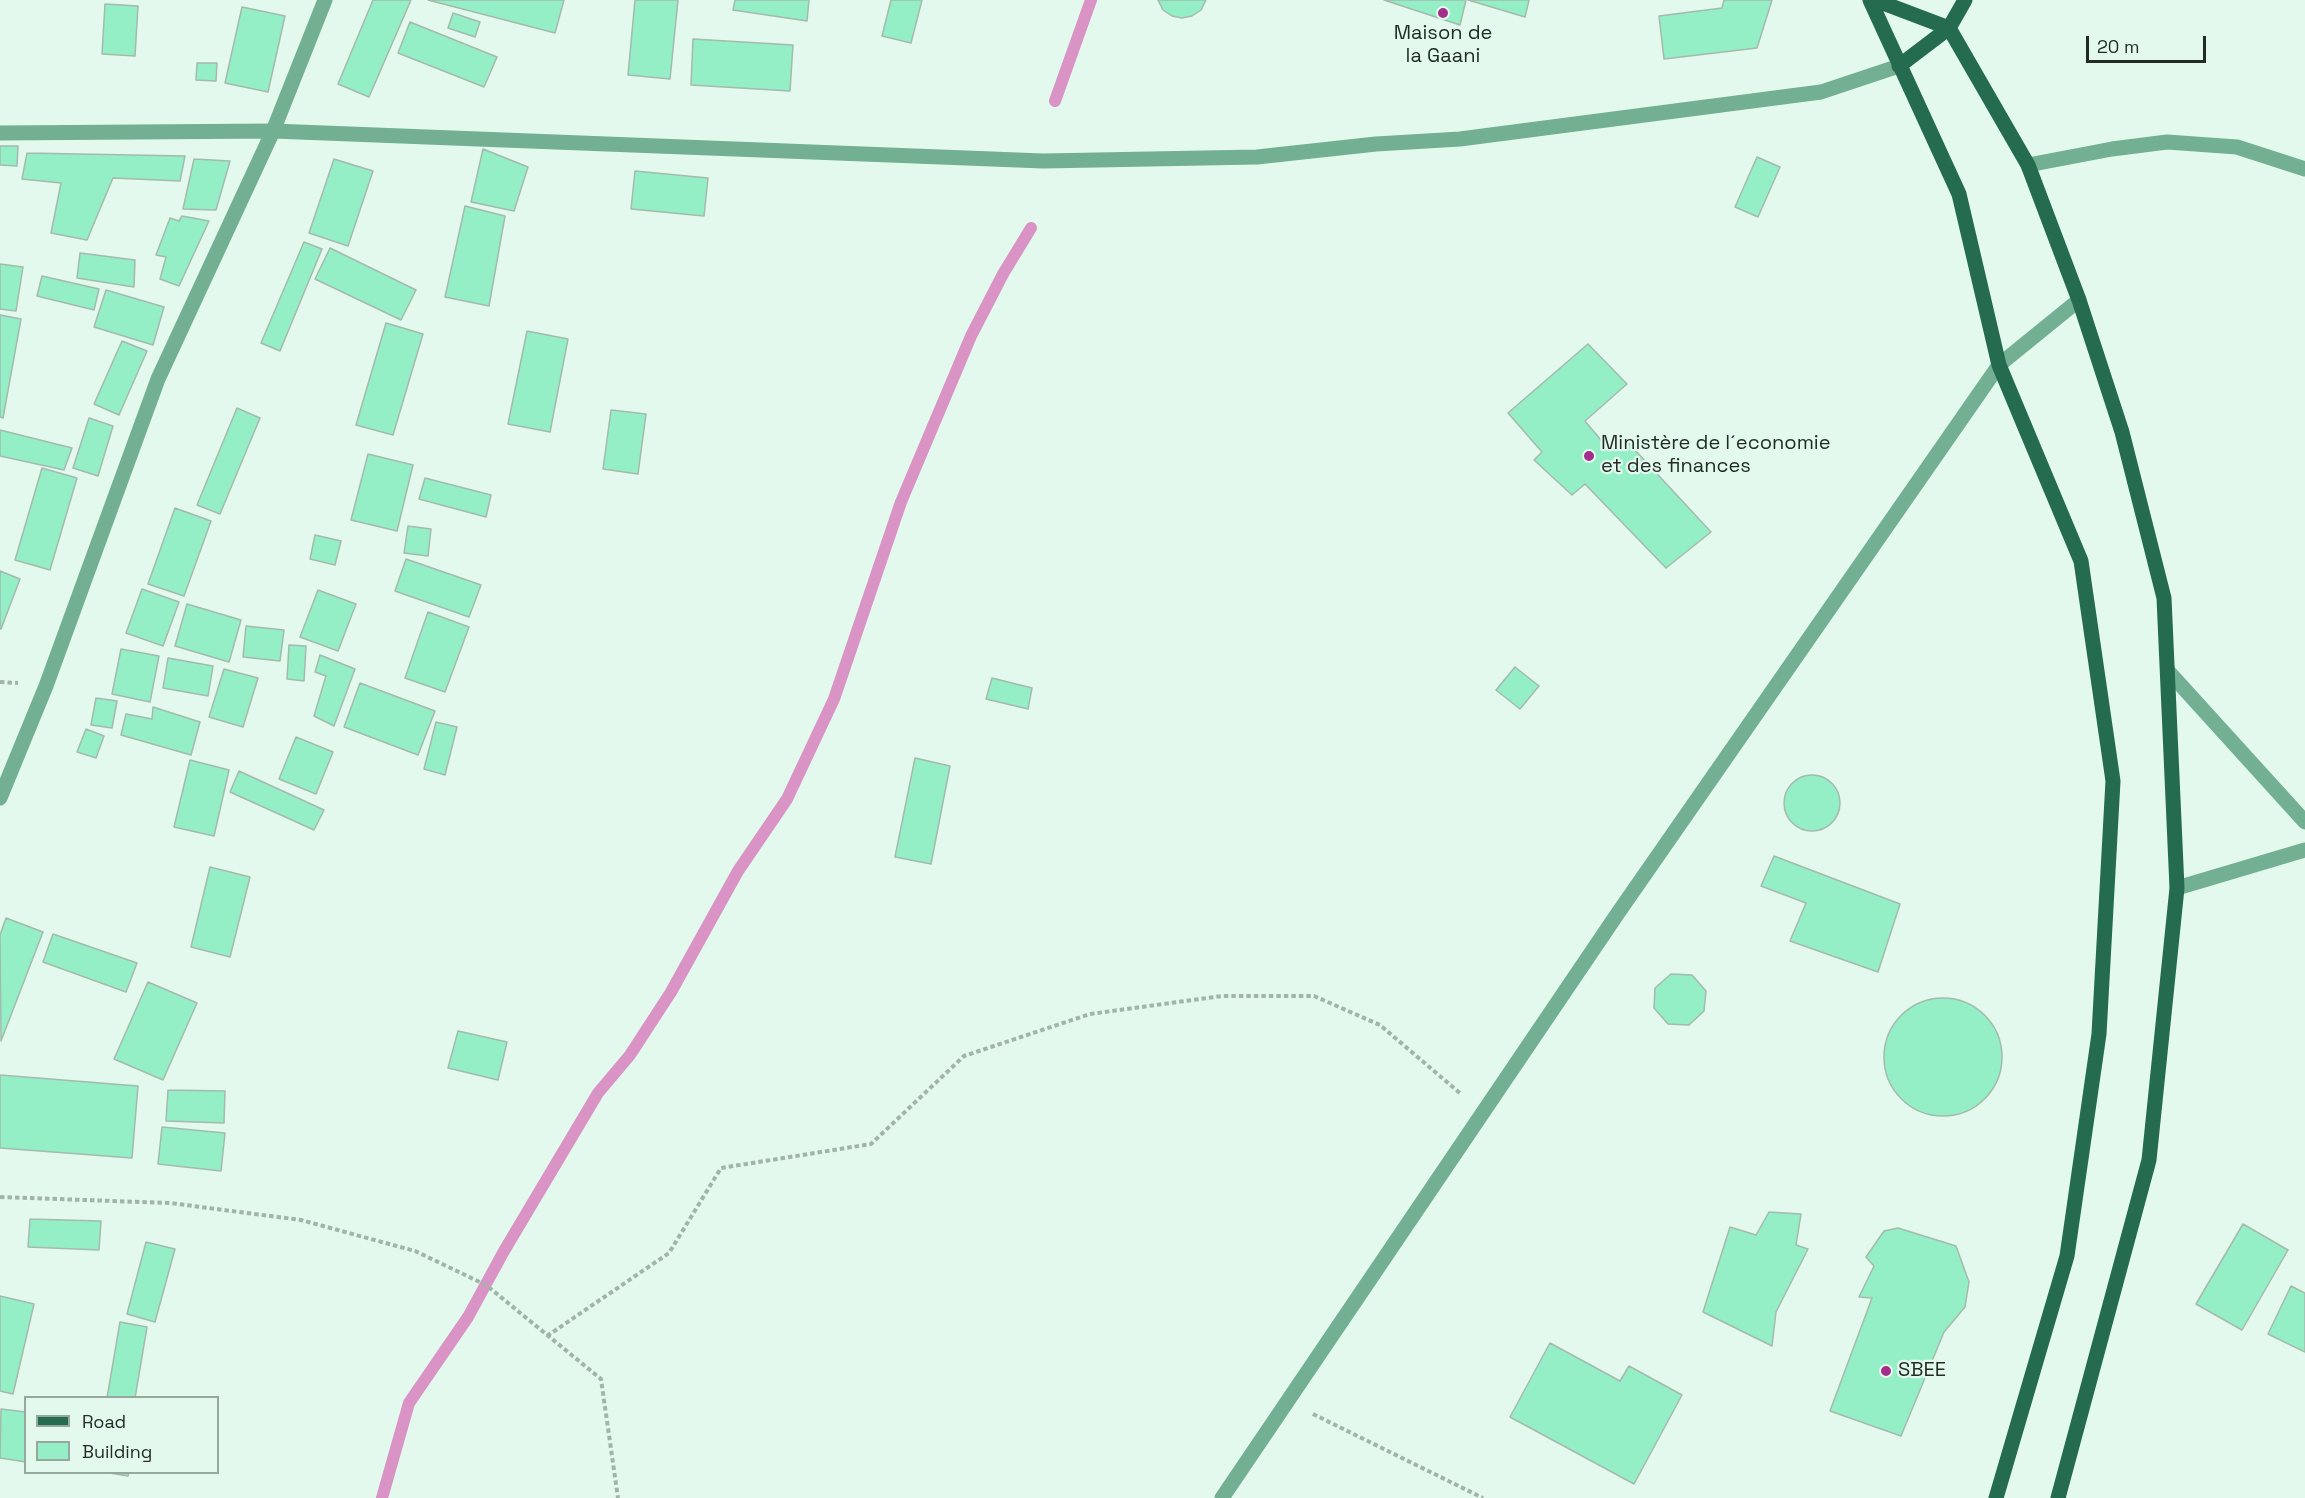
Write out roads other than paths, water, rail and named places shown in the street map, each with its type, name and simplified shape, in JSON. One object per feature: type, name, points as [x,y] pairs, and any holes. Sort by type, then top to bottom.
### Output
[{"type":"main road","points":[[1870,0],[1959,194],[1999,365],[2081,561],[2113,781],[2099,1034],[2067,1256],[1996,1498]]},
{"type":"main road","points":[[1875,0],[1949,28],[2028,165],[2079,300],[2121,432],[2164,598],[2177,888],[2150,1160],[2058,1498]]},
{"type":"main road","points":[[1899,66],[1949,28],[1965,0]]},
{"type":"street","points":[[0,798],[46,686],[158,379],[273,131],[325,0]]},
{"type":"street","points":[[0,133],[273,131],[1043,161],[1257,157],[1376,144],[1460,139],[1821,92],[1899,66]]},
{"type":"street","points":[[2028,165],[2167,141],[2237,147],[2305,169]]},
{"type":"street","points":[[1221,1498],[1618,913],[1999,365],[2079,300]]},
{"type":"street","points":[[2168,671],[2305,822]]},
{"type":"street","points":[[2177,888],[2305,850]]},
{"type":"waterway","points":[[1055,101],[1091,0]]},
{"type":"waterway","points":[[382,1498],[409,1403],[468,1317],[504,1251],[598,1093],[630,1055],[671,992],[738,871],[787,799],[834,699],[901,502],[971,336],[1003,274],[1031,228]]},
{"type":"place","name":"Maison de la Gaani","points":[[1443,13]]},
{"type":"place","name":"Ministère de l´economie et des finances","points":[[1589,456]]},
{"type":"place","name":"SBEE","points":[[1886,1371]]}]
